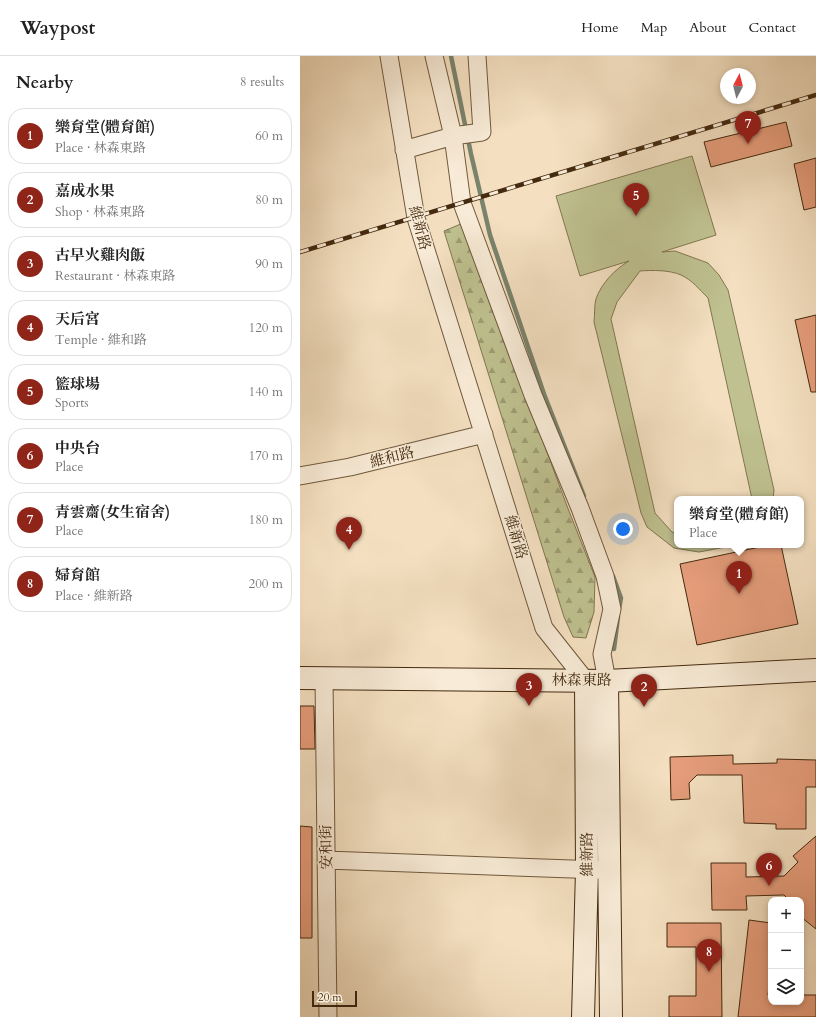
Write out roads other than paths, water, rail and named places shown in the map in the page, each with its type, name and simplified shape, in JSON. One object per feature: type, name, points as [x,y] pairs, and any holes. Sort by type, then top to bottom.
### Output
[{"type":"street","name":"維新路","points":[[389,56],[416,218],[544,628],[597,681],[609,871],[611,1017]]},
{"type":"street","points":[[434,56],[453,136],[462,203],[533,395],[580,508],[605,576],[612,609],[597,681]]},
{"type":"street","points":[[404,150],[453,136],[482,132],[477,56]]},
{"type":"street","name":"維和路","points":[[300,476],[350,467],[484,434]]},
{"type":"street","name":"林森東路","points":[[300,678],[597,681],[816,670]]},
{"type":"street","name":"安和街","points":[[324,678],[328,1017]]},
{"type":"street","name":"維新路","points":[[582,1017],[587,870],[597,681]]},
{"type":"street","points":[[326,860],[609,871]]},
{"type":"waterway","points":[[451,56],[471,154],[490,235],[544,394],[584,496]]},
{"type":"waterway","points":[[613,576],[621,598],[619,609]]},
{"type":"waterway","points":[[614,649],[618,617]]},
{"type":"railway","points":[[300,252],[816,95]]},
{"type":"place","name":"青雲齋(女生宿舍)","points":[[748,144]]},
{"type":"place","name":"籃球場","points":[[636,216]]},
{"type":"place","name":"天后宮","points":[[349,550]]},
{"type":"place","name":"樂育堂(體育館)","points":[[739,594]]},
{"type":"place","name":"古早火雞肉飯","points":[[529,706]]},
{"type":"place","name":"嘉成水果","points":[[644,707]]},
{"type":"place","name":"中央台","points":[[769,886]]},
{"type":"place","name":"婦育館","points":[[709,972]]}]
